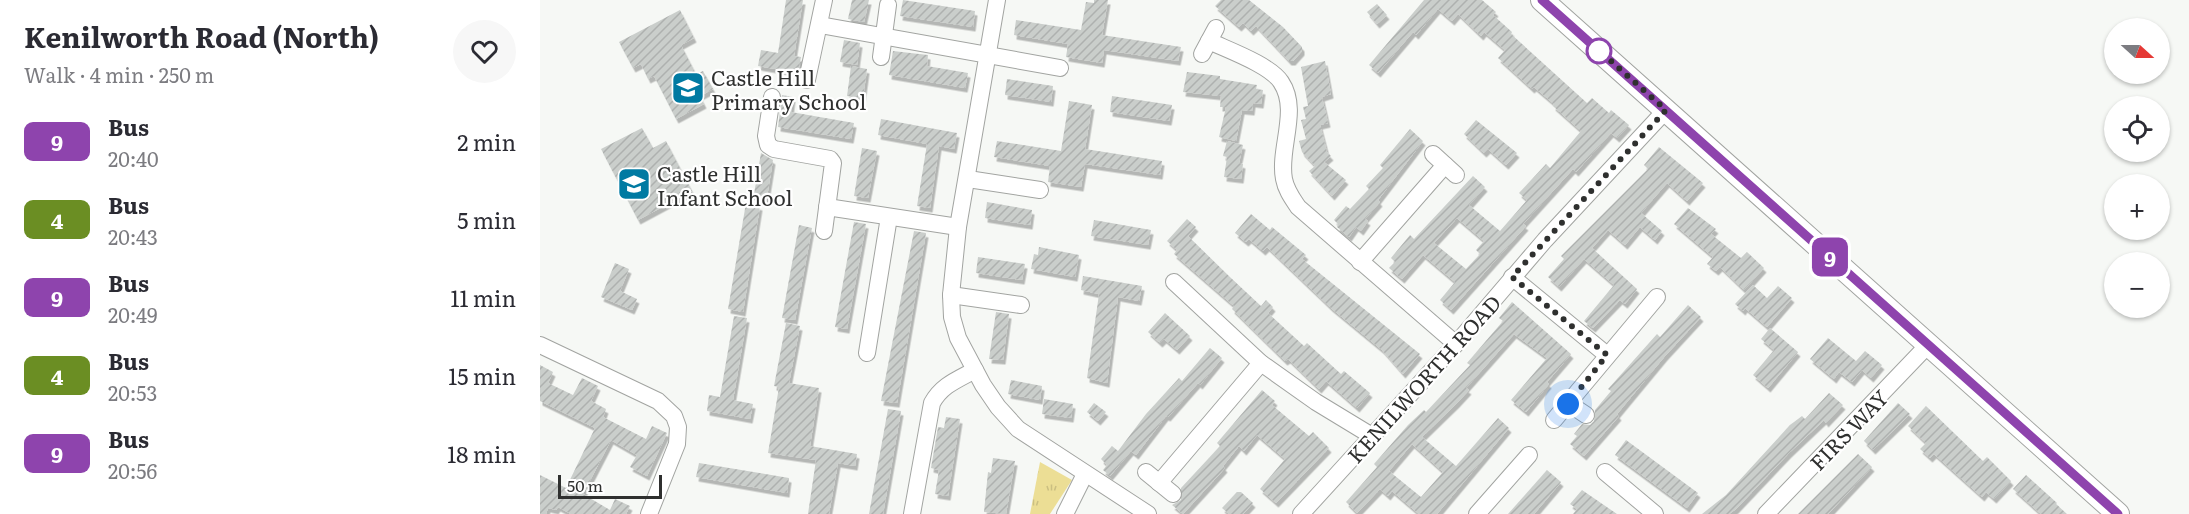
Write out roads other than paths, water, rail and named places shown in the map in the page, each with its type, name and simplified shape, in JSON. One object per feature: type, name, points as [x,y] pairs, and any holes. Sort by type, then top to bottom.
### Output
[{"type":"street","points":[[807,80],[824,0]]},
{"type":"street","points":[[997,0],[958,227],[951,295],[952,317],[958,338],[998,407],[1018,429],[1148,514]]},
{"type":"street","points":[[1542,0],[2118,514]]},
{"type":"street","points":[[881,57],[888,5]]},
{"type":"street","points":[[820,25],[1060,68]]},
{"type":"street","points":[[1209,41],[1270,72],[1281,82],[1287,96],[1288,119],[1283,177],[1289,194],[1306,214],[1456,344]]},
{"type":"street","points":[[772,97],[766,135],[768,145],[774,149],[830,159],[833,163],[824,231]]},
{"type":"street","name":"KENILWORTH ROAD","points":[[1301,514],[1456,344],[1512,277],[1666,110]]},
{"type":"street","points":[[1360,262],[1445,165]]},
{"type":"street","points":[[968,179],[1040,190]]},
{"type":"street","points":[[827,207],[958,227]]},
{"type":"street","points":[[867,353],[889,217]]},
{"type":"street","points":[[1512,277],[1607,355]]},
{"type":"street","points":[[1174,288],[1262,363],[1316,402],[1372,436]]},
{"type":"street","points":[[951,295],[1021,305]]},
{"type":"street","points":[[1554,420],[1657,297]]},
{"type":"street","points":[[540,345],[658,401],[675,416],[678,427],[677,444],[649,514]]},
{"type":"street","name":"FIRS WAY","points":[[1766,514],[1929,345]]},
{"type":"street","points":[[1160,483],[1262,363]]},
{"type":"street","points":[[912,514],[932,403],[938,392],[948,383],[975,370]]},
{"type":"street","points":[[1568,404],[1586,415]]},
{"type":"street","points":[[1477,514],[1529,455]]},
{"type":"street","points":[[1146,472],[1173,494]]},
{"type":"street","points":[[1605,472],[1655,514]]},
{"type":"street","points":[[1065,514],[1085,474]]},
{"type":"place","name":"Castle Hill Primary School","points":[[688,88]]},
{"type":"place","name":"Castle Hill Infant School","points":[[634,184]]}]
